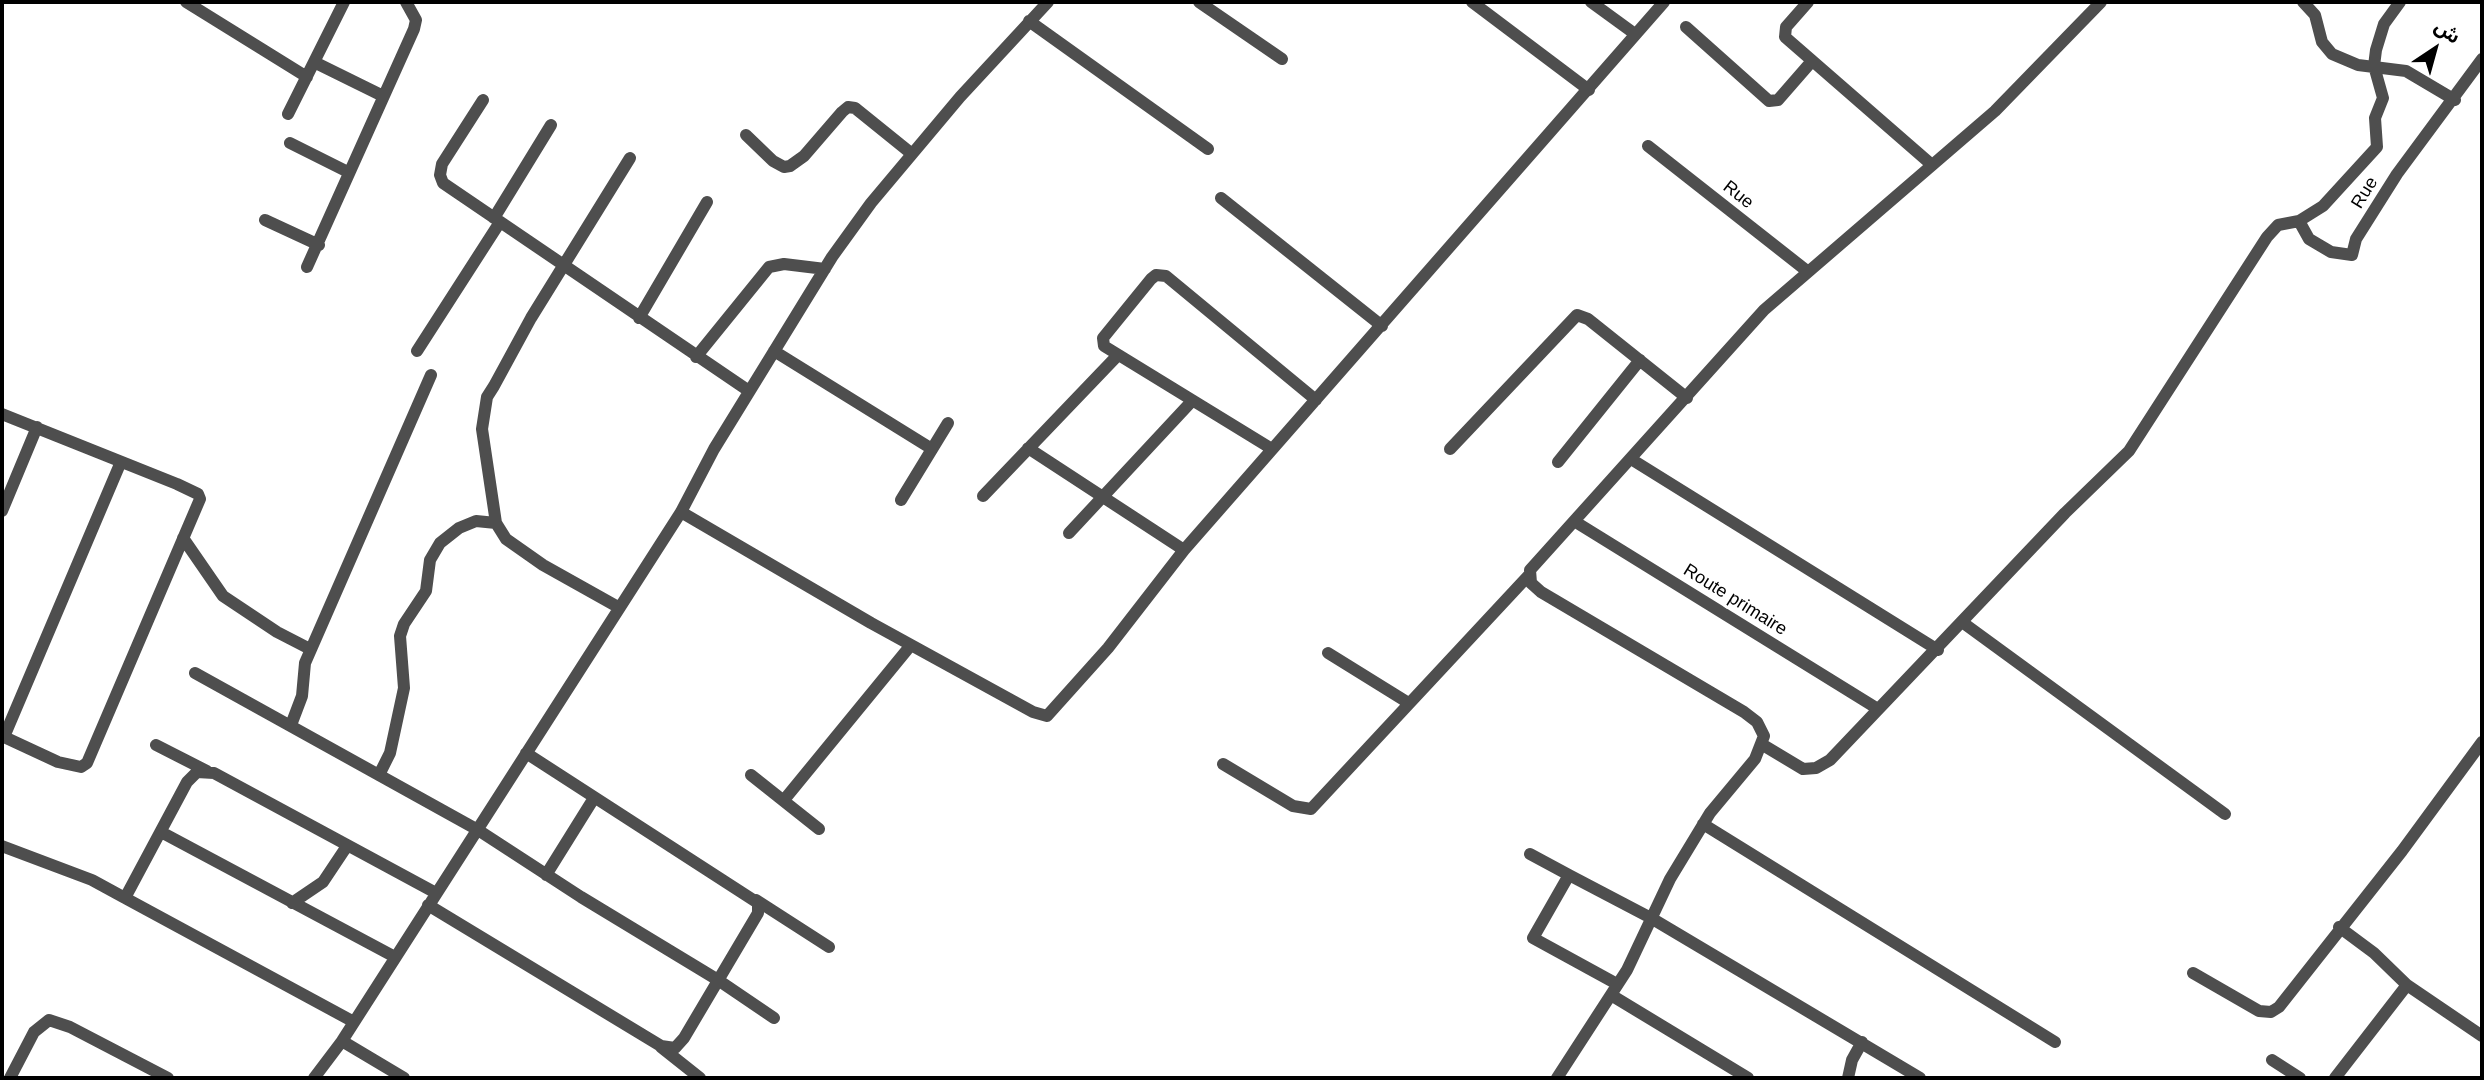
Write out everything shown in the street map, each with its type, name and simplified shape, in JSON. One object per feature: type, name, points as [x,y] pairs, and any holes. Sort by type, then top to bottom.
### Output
[{"type":"street","points":[[186,2],[307,77]]},
{"type":"street","points":[[288,114],[344,2]]},
{"type":"street","points":[[307,267],[414,29],[416,20],[406,2]]},
{"type":"street","points":[[314,1078],[342,1041],[681,512],[749,391],[825,269],[871,203],[1048,2]]},
{"type":"street","points":[[1199,2],[1282,59]]},
{"type":"street","points":[[1472,2],[1589,90]]},
{"type":"street","points":[[1591,2],[1635,34]]},
{"type":"street","points":[[681,512],[911,645],[1045,717],[1095,665],[1184,550],[1664,2]]},
{"type":"street","points":[[1808,2],[1783,33],[1932,165]]},
{"type":"street","points":[[1223,764],[1293,806],[1311,809],[1407,702],[1529,575],[1534,563],[1687,398],[1743,331],[1807,271],[1995,111],[2101,2]]},
{"type":"street","points":[[2302,2],[2315,15],[2322,42],[2332,54],[2358,65],[2406,71],[2455,100]]},
{"type":"street","points":[[1763,745],[1803,769],[1816,768],[1830,760],[1938,650],[2065,513],[2129,451],[2267,237],[2278,225],[2299,221],[2323,206],[2377,147],[2375,118],[2383,98],[2374,66],[2384,24],[2400,2]]},
{"type":"street","points":[[1030,21],[1208,149]]},
{"type":"street","points":[[1686,27],[1769,101],[1778,100],[1812,61]]},
{"type":"street","name":"Rue","points":[[2299,221],[2309,239],[2331,252],[2351,255],[2356,239],[2397,174],[2455,100],[2482,60]]},
{"type":"street","points":[[314,62],[383,96]]},
{"type":"street","points":[[483,100],[442,164],[440,175],[443,183],[749,391]]},
{"type":"street","points":[[746,135],[773,162],[784,167],[790,166],[804,156],[848,107],[855,108],[912,155]]},
{"type":"street","points":[[417,351],[551,125]]},
{"type":"street","points":[[290,143],[348,172]]},
{"type":"street","name":"Rue","points":[[1648,146],[1807,271]]},
{"type":"street","points":[[618,607],[519,550],[506,539],[496,523],[484,456],[483,412],[500,375],[630,158]]},
{"type":"street","points":[[1220,198],[1382,326]]},
{"type":"street","points":[[639,318],[707,202]]},
{"type":"street","points":[[265,220],[319,245]]},
{"type":"street","points":[[696,357],[769,267],[784,264],[825,269]]},
{"type":"street","points":[[1272,449],[1104,346],[1103,338],[1152,279],[1161,274],[1316,400]]},
{"type":"street","points":[[1450,449],[1577,315],[1588,319],[1687,398]]},
{"type":"street","points":[[774,351],[932,449]]},
{"type":"street","points":[[983,496],[1118,355]]},
{"type":"street","points":[[1558,462],[1640,360]]},
{"type":"street","points":[[290,725],[302,696],[305,663],[310,649],[431,374]]},
{"type":"street","points":[[1069,533],[1192,401]]},
{"type":"street","points":[[2,414],[200,496],[87,763],[81,767],[58,762],[3,737],[120,464]]},
{"type":"street","points":[[901,500],[948,423]]},
{"type":"street","points":[[2,511],[37,427]]},
{"type":"street","points":[[1028,448],[1184,550]]},
{"type":"street","points":[[1631,459],[1938,650]]},
{"type":"street","points":[[379,775],[390,753],[404,688],[400,636],[404,624],[426,591],[430,560],[440,542],[458,528],[476,521],[496,523]]},
{"type":"street","name":"Route primaire","points":[[1574,521],[1878,709]]},
{"type":"street","points":[[183,538],[223,596],[277,632],[310,649]]},
{"type":"street","points":[[1529,575],[1531,583],[1541,592],[1744,712],[1758,722],[1764,736],[1763,745],[1703,824],[1670,879],[1614,990],[1557,1078]]},
{"type":"street","points":[[1962,622],[2225,814]]},
{"type":"street","points":[[784,800],[911,645]]},
{"type":"street","points":[[1328,653],[1407,702]]},
{"type":"street","points":[[195,673],[478,830],[775,1018]]},
{"type":"street","points":[[2193,973],[2259,1011],[2271,1012],[2294,989],[2339,927],[2402,851],[2482,742]]},
{"type":"street","points":[[156,745],[436,893]]},
{"type":"street","points":[[526,753],[829,947]]},
{"type":"street","points":[[125,898],[187,782],[197,772],[207,772]]},
{"type":"street","points":[[751,775],[819,829]]},
{"type":"street","points":[[546,875],[594,798]]},
{"type":"street","points":[[1703,824],[2055,1042]]},
{"type":"street","points":[[161,832],[395,957]]},
{"type":"street","points":[[2,846],[92,880],[354,1022]]},
{"type":"street","points":[[292,903],[323,882],[346,846]]},
{"type":"street","points":[[1530,854],[1651,918],[1920,1078]]},
{"type":"street","points":[[1569,875],[1534,938],[1748,1078]]},
{"type":"street","points":[[661,1046],[675,1048],[718,980],[760,908],[750,896]]},
{"type":"street","points":[[428,905],[661,1046],[700,1078]]},
{"type":"street","points":[[2339,927],[2374,953],[2407,985],[2482,1036]]},
{"type":"street","points":[[2335,1078],[2407,985]]},
{"type":"street","points":[[10,1078],[34,1032],[49,1020],[70,1027],[168,1078]]},
{"type":"street","points":[[342,1041],[404,1078]]},
{"type":"street","points":[[1848,1078],[1852,1060],[1862,1042]]},
{"type":"street","points":[[2272,1060],[2300,1078]]}]
